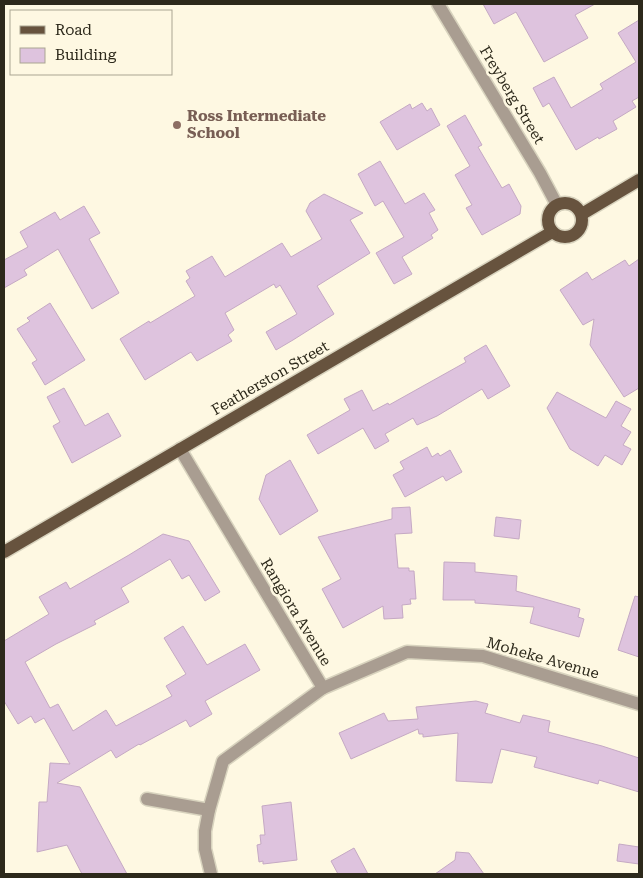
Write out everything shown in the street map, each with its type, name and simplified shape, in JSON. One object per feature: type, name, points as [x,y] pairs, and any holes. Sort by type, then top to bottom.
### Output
[{"type":"main road","points":[[582,214],[639,180]]},
{"type":"main road","points":[[569,203],[574,205],[582,214],[583,220],[579,232],[568,238],[557,236],[552,232],[549,226],[549,214],[552,208],[557,205],[569,203]]},
{"type":"main road","name":"Featherston Street","points":[[4,552],[552,232]]},
{"type":"street","name":"Freyberg Street","points":[[438,4],[540,173],[557,205]]},
{"type":"street","name":"Rangiora Avenue","points":[[180,449],[323,688],[223,761],[205,831],[204,849],[211,874]]},
{"type":"street","name":"Moheke Avenue","points":[[323,688],[407,652],[483,656],[639,704]]},
{"type":"street","points":[[147,799],[209,810]]},
{"type":"building","points":[[483,4],[595,4],[575,15],[588,38],[544,62],[516,12],[494,24]]},
{"type":"building","points":[[639,20],[639,97],[632,101],[636,107],[613,121],[617,129],[599,139],[598,137],[576,150],[549,103],[543,107],[533,88],[554,77],[571,108],[603,89],[600,84],[636,62],[618,33]]},
{"type":"building","points":[[422,103],[427,111],[431,108],[440,125],[397,150],[380,122],[410,104],[412,109]]},
{"type":"building","points":[[465,115],[482,145],[478,147],[502,188],[509,184],[521,206],[520,214],[482,235],[466,208],[472,205],[455,175],[470,166],[447,126]]},
{"type":"building","points":[[380,161],[405,204],[424,193],[435,210],[429,213],[438,230],[431,235],[433,238],[402,257],[412,274],[394,284],[376,253],[404,237],[383,201],[375,206],[358,174]]},
{"type":"building","points":[[324,194],[363,213],[350,220],[370,253],[317,286],[334,314],[276,350],[266,332],[297,314],[280,285],[276,288],[274,284],[225,313],[234,330],[228,335],[232,341],[197,361],[191,352],[145,380],[120,339],[195,296],[186,281],[190,278],[186,271],[212,256],[225,277],[282,243],[291,257],[322,239],[306,211],[310,203]]},
{"type":"building","points":[[84,206],[100,233],[89,239],[119,293],[92,309],[58,249],[24,270],[27,275],[4,288],[4,260],[28,247],[20,232],[55,212],[60,220]]},
{"type":"building","points":[[639,259],[639,388],[624,397],[590,345],[594,319],[583,325],[560,290],[587,272],[592,280],[625,260],[629,266]]},
{"type":"building","points":[[50,303],[85,360],[45,385],[32,363],[37,360],[17,329],[30,321],[27,318]]},
{"type":"building","points":[[486,345],[510,386],[488,399],[482,389],[437,416],[417,425],[413,418],[385,434],[389,441],[375,449],[363,428],[318,454],[307,435],[350,410],[344,399],[362,390],[373,411],[388,403],[389,405],[466,362],[464,358]]},
{"type":"building","points":[[64,388],[85,426],[108,413],[121,436],[72,463],[53,426],[60,422],[47,397]]},
{"type":"building","points":[[557,392],[606,418],[616,401],[631,409],[621,426],[631,432],[623,445],[631,449],[622,465],[605,455],[598,466],[570,449],[547,408]]},
{"type":"building","points":[[427,447],[432,457],[438,453],[440,456],[450,450],[462,472],[446,481],[443,476],[405,497],[393,475],[404,469],[400,462]]},
{"type":"building","points":[[290,460],[318,511],[280,535],[259,499],[266,475]]},
{"type":"building","points":[[410,507],[412,533],[395,534],[398,568],[409,568],[409,571],[414,571],[416,599],[410,599],[411,604],[402,605],[403,618],[384,619],[383,606],[343,628],[322,589],[341,579],[318,537],[392,519],[392,508]]},
{"type":"building","points":[[496,517],[521,520],[519,539],[494,536]]},
{"type":"building","points":[[163,534],[189,541],[220,592],[205,601],[189,575],[182,579],[170,559],[121,588],[129,602],[94,621],[96,624],[25,662],[50,708],[58,704],[73,731],[106,710],[116,726],[172,696],[166,686],[186,674],[164,638],[183,626],[207,665],[245,644],[260,670],[205,701],[212,714],[190,727],[186,720],[116,758],[111,750],[57,783],[80,787],[127,874],[82,874],[67,845],[37,852],[39,802],[47,802],[50,763],[70,764],[44,718],[35,723],[31,716],[18,724],[4,701],[4,641],[49,614],[39,597],[66,582],[70,589]]},
{"type":"building","points":[[444,562],[475,563],[475,572],[517,576],[516,591],[580,609],[578,617],[584,619],[579,637],[530,623],[534,607],[475,603],[475,600],[443,600]]},
{"type":"building","points":[[635,596],[639,597],[639,657],[618,650]]},
{"type":"building","points":[[476,701],[488,704],[485,713],[520,723],[523,715],[550,721],[548,732],[639,758],[639,792],[599,780],[598,784],[534,767],[537,757],[501,749],[492,783],[456,781],[458,733],[423,737],[423,734],[419,734],[418,729],[351,759],[339,733],[384,713],[388,721],[418,719],[416,707]]},
{"type":"building","points":[[291,802],[297,860],[263,864],[263,861],[259,862],[257,845],[261,844],[260,835],[265,835],[262,806]]},
{"type":"building","points":[[619,844],[639,847],[639,864],[617,861]]},
{"type":"building","points":[[354,848],[368,874],[338,874],[331,861]]},
{"type":"building","points":[[456,852],[469,853],[484,874],[435,874],[455,860]]},
{"type":"place","name":"Ross Intermediate School","points":[[177,125]]}]
